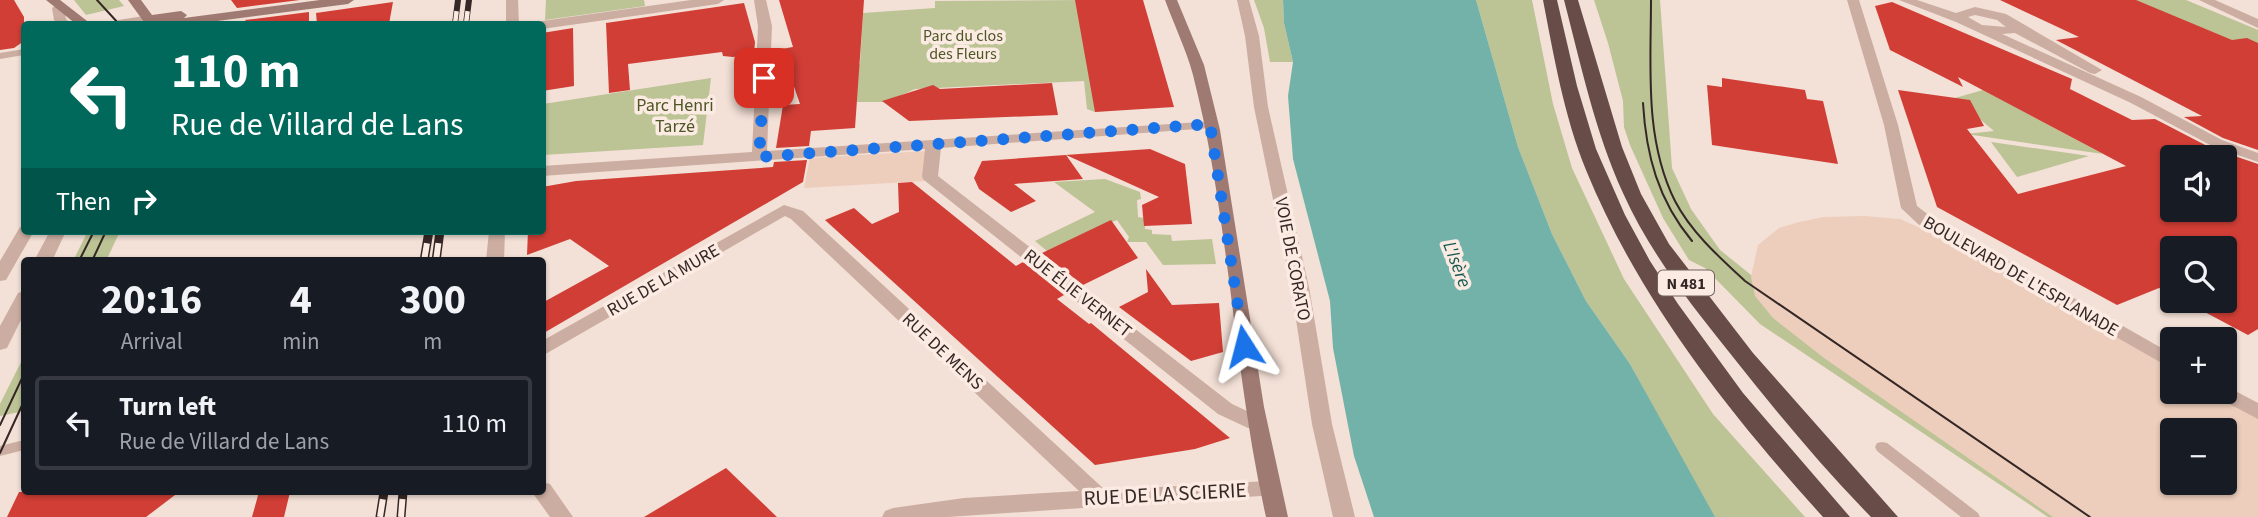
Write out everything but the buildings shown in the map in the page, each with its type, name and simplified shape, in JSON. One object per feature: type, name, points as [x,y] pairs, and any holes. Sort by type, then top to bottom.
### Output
[{"type":"highway","name":"N 481","points":[[1550,0],[1578,120],[1595,171],[1630,241],[1704,355],[1752,418],[1838,517]]},
{"type":"highway","name":"N 481","points":[[1571,0],[1596,94],[1621,170],[1658,239],[1694,295],[1791,414],[1886,517]]},
{"type":"main road","points":[[134,0],[150,21]]},
{"type":"main road","points":[[158,21],[299,0]]},
{"type":"main road","points":[[211,21],[348,0]]},
{"type":"main road","points":[[1171,0],[1200,74],[1255,422],[1277,517]]},
{"type":"main road","points":[[55,4],[81,21]]},
{"type":"street","points":[[512,0],[513,21]]},
{"type":"street","points":[[546,24],[718,0]]},
{"type":"street","points":[[759,157],[765,26],[760,0]]},
{"type":"street","name":"VOIE DE CORATO","points":[[1243,0],[1261,107],[1297,275],[1322,424],[1344,517]]},
{"type":"street","points":[[1905,0],[1961,19],[2136,100],[2217,143],[2257,158]]},
{"type":"street","points":[[1956,0],[1975,11],[2001,17],[2014,27],[2257,158]]},
{"type":"street","points":[[2205,0],[2258,24]]},
{"type":"street","name":"BOULEVARD DE L'ESPLANADE","points":[[1858,1],[1891,125],[1909,208],[1924,220],[2160,356]]},
{"type":"street","points":[[55,4],[61,21]]},
{"type":"street","points":[[1961,19],[1962,13],[1975,11]]},
{"type":"street","points":[[1979,29],[2003,32],[2014,27]]},
{"type":"street","points":[[546,171],[1210,124]]},
{"type":"street","name":"RUE ÉLIE VERNET","points":[[933,145],[930,177],[1225,409],[1255,422]]},
{"type":"street","name":"RUE DE LA MURE","points":[[546,348],[784,210]]},
{"type":"street","name":"RUE DE MENS","points":[[784,210],[797,215],[1100,497]]},
{"type":"street","points":[[0,276],[24,235]]},
{"type":"street","points":[[45,257],[56,235]]},
{"type":"street","points":[[495,257],[497,235]]},
{"type":"street","points":[[0,344],[21,302]]},
{"type":"street","points":[[2237,400],[2258,412]]},
{"type":"street","name":"RUE DE LA SCIERIE","points":[[893,517],[964,506],[1269,489]]},
{"type":"street","points":[[546,495],[562,517]]},
{"type":"lane","points":[[0,56],[21,52]]},
{"type":"lane","points":[[0,451],[21,446]]},
{"type":"lane","points":[[1882,447],[1972,517]]},
{"type":"green space","points":[[74,0],[119,0],[124,6],[86,15]]},
{"type":"green space","points":[[546,0],[644,0],[645,6],[545,20]]},
{"type":"green space","name":"Parc du clos des Fleurs","points":[[1086,0],[1115,110],[1095,112],[1087,109],[1084,81],[915,89],[886,102],[857,102],[853,64],[860,64],[863,13],[935,8],[935,1]]},
{"type":"green space","points":[[1254,0],[1283,0],[1284,23],[1293,62],[1270,62],[1264,28]]},
{"type":"green space","points":[[1476,0],[1532,0],[1553,104],[1572,168],[1624,279],[1713,414],[1805,517],[1715,517],[1709,509],[1630,364],[1586,301],[1552,234],[1518,147]]},
{"type":"green space","points":[[1594,0],[1660,0],[1672,168],[1691,209],[1720,250],[1791,307],[2105,517],[2048,517],[1760,324],[1705,268],[1689,260],[1663,218],[1630,145],[1624,127],[1623,101]]},
{"type":"green space","points":[[2096,0],[2186,0],[2258,30],[2258,77]]},
{"type":"green space","name":"Parc Henri Tarzé","points":[[711,78],[703,145],[546,155],[546,104]]},
{"type":"green space","points":[[1983,90],[2103,154],[1966,134],[1994,131],[1955,98]]},
{"type":"green space","points":[[1991,142],[2089,156],[2017,177]]},
{"type":"green space","points":[[1105,179],[1140,192],[1141,199],[1137,200],[1138,217],[1144,218],[1145,229],[1152,230],[1152,234],[1171,235],[1172,241],[1212,239],[1216,264],[1163,265],[1146,242],[1127,242],[1129,237],[1117,220],[1047,251],[1035,241],[1095,212],[1054,182]]},
{"type":"green space","points":[[86,235],[118,235],[108,257],[75,257]]},
{"type":"green space","points":[[21,362],[21,412],[0,416],[0,404]]},
{"type":"shaded area","points":[[926,151],[925,181],[804,188],[810,158]]},
{"type":"shaded area","points":[[1824,217],[1900,219],[1945,239],[2160,362],[2160,404],[2233,404],[2258,418],[2258,517],[2053,517],[1824,358],[1773,318],[1755,296],[1751,277],[1758,245],[1779,228]]},
{"type":"water","name":"L'Isère","points":[[1283,0],[1476,0],[1518,147],[1552,234],[1586,301],[1630,364],[1715,517],[1374,517],[1354,456],[1333,348],[1330,301],[1293,159],[1288,96],[1293,62],[1284,23]]},
{"type":"tram line","points":[[97,0],[116,21]]},
{"type":"tram line","points":[[1651,0],[1651,102],[1658,153],[1675,201],[1697,234],[1745,281],[2090,517]]},
{"type":"tram line","points":[[1643,103],[1647,141],[1662,193],[1692,241]]},
{"type":"tram line","points":[[81,257],[92,235]]},
{"type":"tram line","points":[[94,257],[104,235]]},
{"type":"tram line","points":[[0,425],[21,380]]},
{"type":"tram line","points":[[0,453],[21,408]]},
{"type":"railway","points":[[455,21],[458,0]]},
{"type":"railway","points":[[466,21],[469,0]]},
{"type":"railway","points":[[425,257],[428,235]]},
{"type":"railway","points":[[437,257],[439,235]]},
{"type":"railway","points":[[380,517],[384,495]]},
{"type":"railway","points":[[401,517],[403,495]]},
{"type":"route","points":[[764,78],[759,157],[1210,124],[1244,346]]}]
